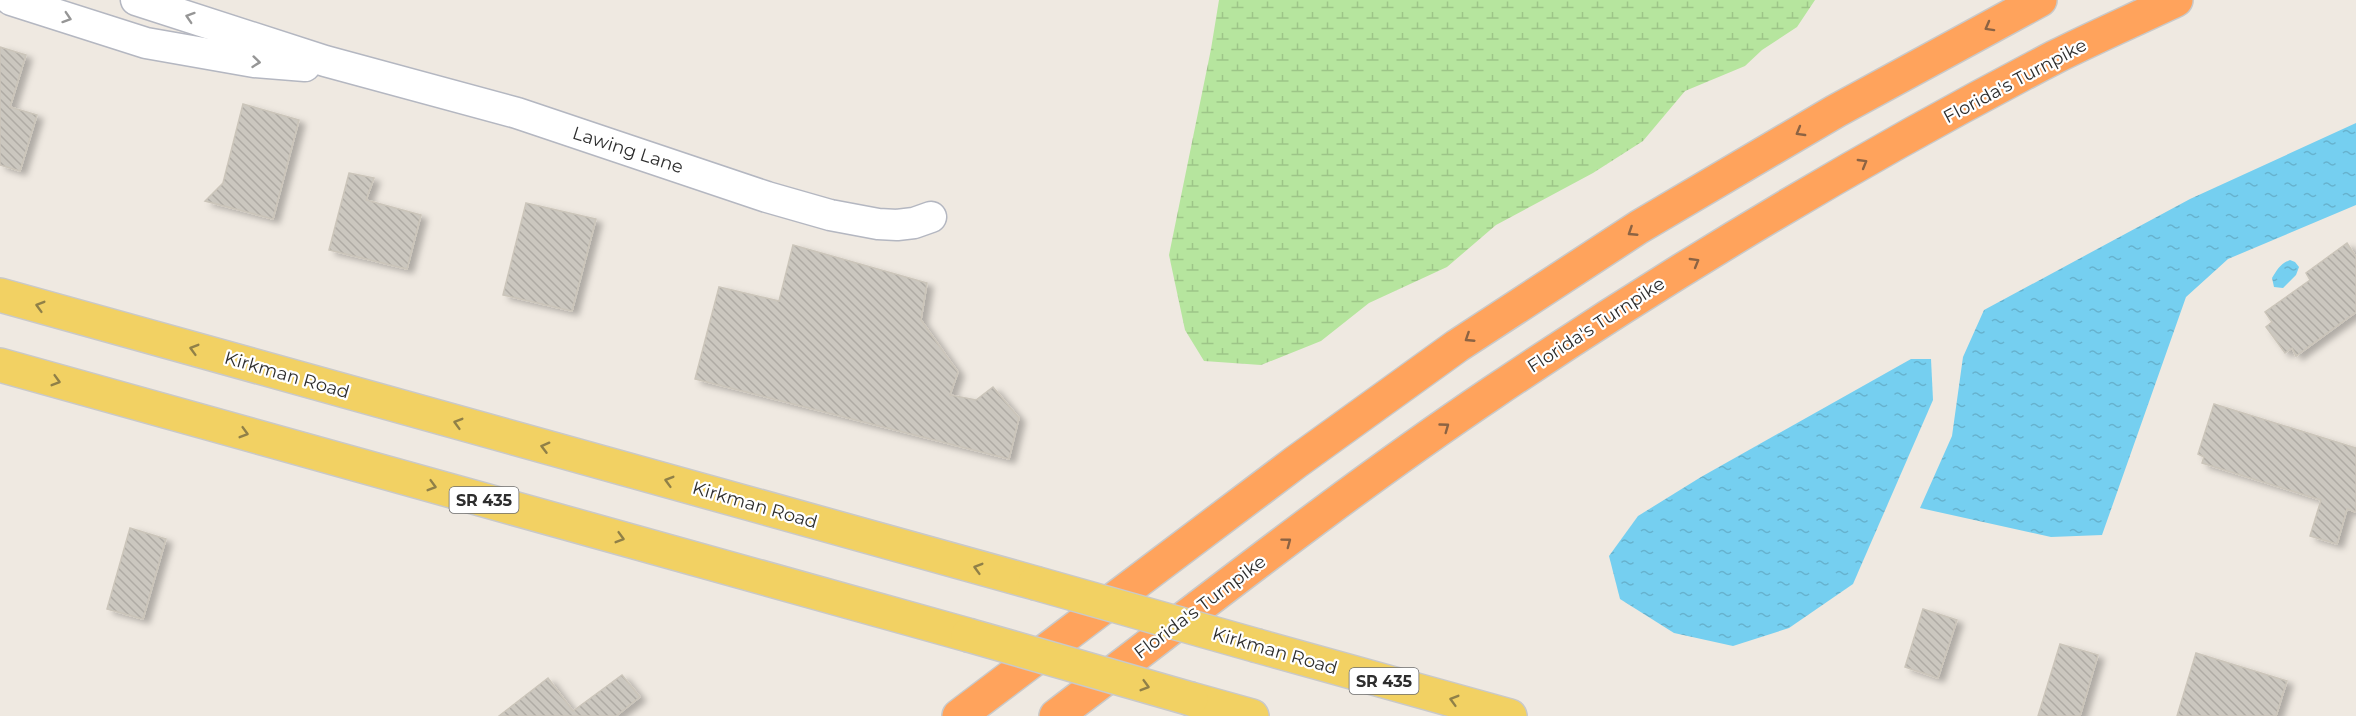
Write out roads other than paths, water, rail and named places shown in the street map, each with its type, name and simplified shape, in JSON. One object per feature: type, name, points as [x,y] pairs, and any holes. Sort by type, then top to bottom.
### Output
[{"type":"highway","points":[[960,716],[1296,462],[1457,346],[1640,227],[1836,111],[2040,0]]},
{"type":"highway","name":"Florida's Turnpike","points":[[1056,716],[1330,509],[1490,395],[1670,276],[1865,162],[2046,62],[2176,0]]},
{"type":"main road","name":"Kirkman Road","points":[[0,295],[1510,716]]},
{"type":"main road","name":"SR 435","points":[[0,365],[1252,716]]},
{"type":"street","name":"Lawing Lane","points":[[11,0],[146,43],[254,62],[306,66],[325,60]]},
{"type":"street","name":"Lawing Lane","points":[[147,3],[325,60],[517,113],[767,197],[830,215],[878,224],[897,225],[914,223],[931,217]]},
{"type":"street","points":[[146,43],[147,3]]},
{"type":"water","points":[[2356,123],[2356,205],[2228,259],[2186,297],[2102,535],[2051,537],[1920,508],[1952,436],[1963,357],[1984,310],[2190,199]]},
{"type":"water","points":[[2290,260],[2299,267],[2296,275],[2283,288],[2274,287],[2272,278],[2281,265]]},
{"type":"water","points":[[1911,359],[1931,359],[1933,400],[1853,584],[1789,628],[1733,646],[1674,633],[1620,599],[1609,556],[1638,516],[1701,477]]}]
